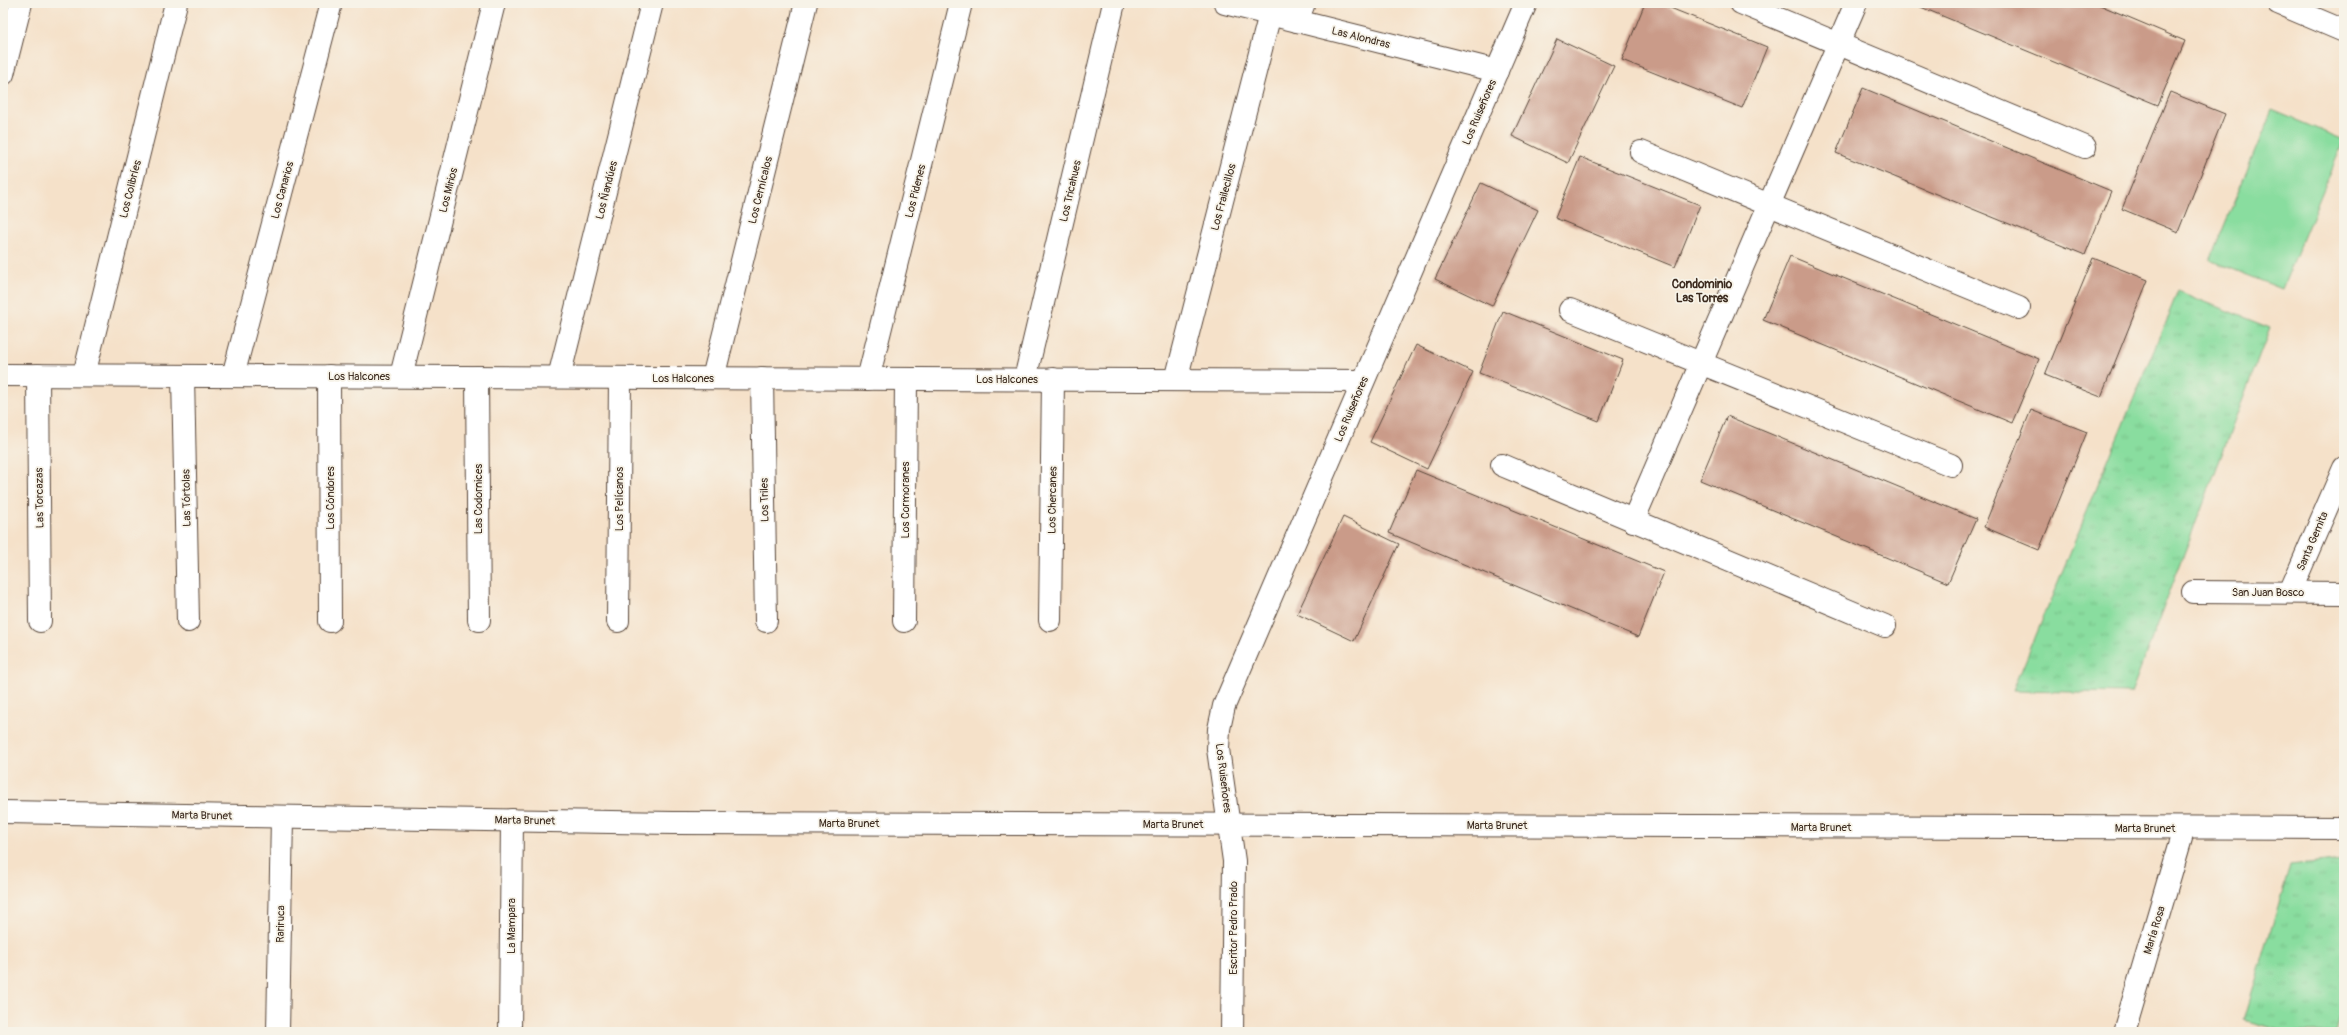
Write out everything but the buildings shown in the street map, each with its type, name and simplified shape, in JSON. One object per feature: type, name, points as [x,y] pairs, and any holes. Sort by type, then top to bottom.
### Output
[{"type":"street","points":[[3,74],[21,3]]},
{"type":"street","name":"Los Colibríes","points":[[84,376],[176,3]]},
{"type":"street","name":"Los Canarios","points":[[233,376],[331,3]]},
{"type":"street","name":"Los Mirios","points":[[402,376],[494,3]]},
{"type":"street","name":"Los Ñandúes","points":[[559,377],[652,3]]},
{"type":"street","name":"Los Cernícalos","points":[[713,378],[806,3]]},
{"type":"street","name":"Los Pidenes","points":[[868,379],[961,3]]},
{"type":"street","name":"Los Tricahues","points":[[1025,379],[1114,3]]},
{"type":"street","name":"Las Alondras","points":[[1225,3],[1270,14],[1300,12],[1497,71]]},
{"type":"street","name":"Los Ruiseñores","points":[[1230,824],[1218,749],[1219,729],[1224,706],[1526,3]]},
{"type":"street","points":[[1741,3],[2085,147]]},
{"type":"street","points":[[1633,521],[1856,3]]},
{"type":"street","points":[[2278,3],[2344,31]]},
{"type":"street","name":"Los Frailecillos","points":[[1176,380],[1270,14]]},
{"type":"street","points":[[1641,152],[2019,308]]},
{"type":"street","points":[[1570,310],[1951,465]]},
{"type":"street","name":"Los Halcones","points":[[3,375],[1363,381]]},
{"type":"street","name":"Las Torcazas","points":[[38,375],[40,621]]},
{"type":"street","name":"Las Tórtolas","points":[[183,376],[188,621]]},
{"type":"street","name":"Los Cóndores","points":[[329,376],[330,621]]},
{"type":"street","name":"Las Codornices","points":[[477,377],[479,620]]},
{"type":"street","name":"Los Pelícanos","points":[[618,621],[620,378]]},
{"type":"street","name":"Los Triles","points":[[762,378],[766,621]]},
{"type":"street","name":"Los Cormoranes","points":[[904,621],[906,379]]},
{"type":"street","name":"Los Chercanes","points":[[1050,620],[1053,379]]},
{"type":"street","points":[[1502,465],[1885,626]]},
{"type":"street","name":"Santa Gemita","points":[[2290,592],[2344,468]]},
{"type":"street","name":"San Juan Bosco","points":[[2193,592],[2344,592]]},
{"type":"street","name":"Marta Brunet","points":[[3,812],[512,820],[2344,828]]},
{"type":"street","name":"Rariruca","points":[[278,1032],[282,817]]},
{"type":"street","name":"La Mampara","points":[[510,1032],[512,820]]},
{"type":"street","name":"Escritor Pedro Prado","points":[[1230,824],[1234,861],[1232,1032]]},
{"type":"street","name":"María Rosa","points":[[2124,1032],[2184,828]]},
{"type":"green space","points":[[2272,110],[2344,140],[2282,289],[2210,260]]},
{"type":"green space","points":[[2178,291],[2270,328],[2131,693],[2013,691]]},
{"type":"green space","points":[[2344,860],[2344,1004],[2336,1032],[2285,1032],[2244,1020],[2290,866]]},
{"type":"district","name":"Condominio Las Torres","points":[[1702,291]]}]
